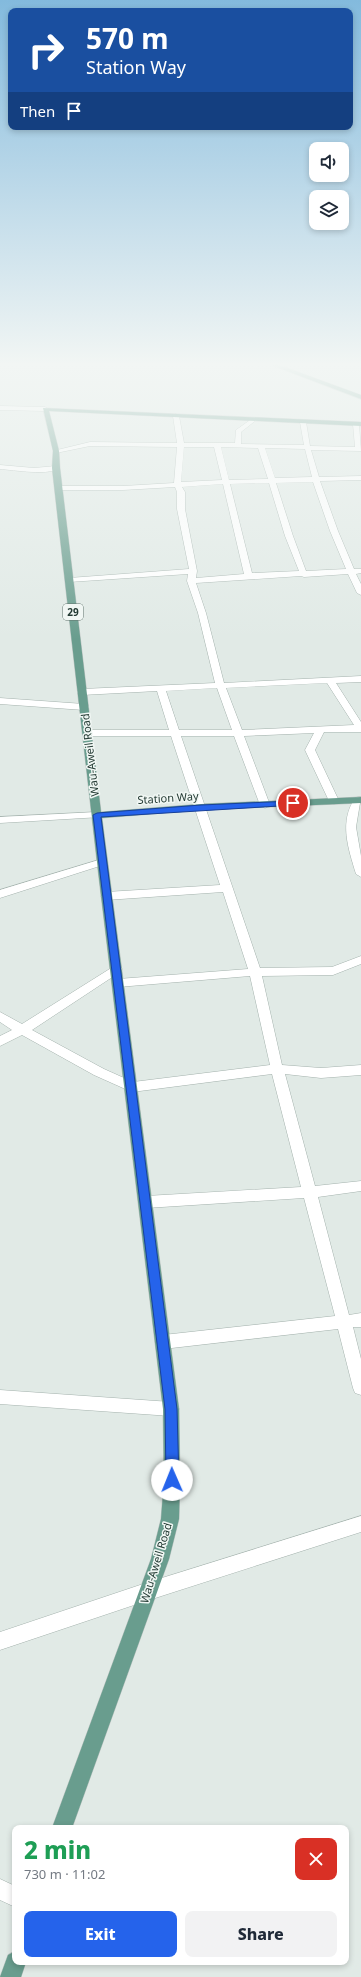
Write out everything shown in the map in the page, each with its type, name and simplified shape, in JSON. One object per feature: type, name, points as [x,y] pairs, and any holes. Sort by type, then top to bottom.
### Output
[{"type":"main road","name":"Wau-Aweil Road","points":[[56,454],[56,468],[106,896],[132,1087],[171,1409],[172,1480],[170,1519],[160,1559],[63,1825]]},
{"type":"main road","name":"Station Way","points":[[97,815],[201,807],[360,800]]},
{"type":"main road","points":[[10,1977],[14,1965]]},
{"type":"street","points":[[180,454],[177,484],[181,492],[181,509],[193,571],[191,581],[202,613],[220,685],[265,805]]},
{"type":"street","points":[[219,454],[224,482],[241,537],[248,576]]},
{"type":"street","points":[[264,454],[289,536],[304,575]]},
{"type":"street","points":[[308,454],[334,533],[361,593]]},
{"type":"street","points":[[0,467],[34,470],[56,468]]},
{"type":"street","points":[[59,488],[123,488],[224,482],[361,478]]},
{"type":"street","points":[[69,580],[193,571]]},
{"type":"street","points":[[191,581],[248,576],[304,575],[361,571]]},
{"type":"street","points":[[82,692],[361,679]]},
{"type":"street","points":[[330,681],[361,729]]},
{"type":"street","points":[[160,688],[255,972],[278,1069],[361,1388]]},
{"type":"street","points":[[0,701],[84,707]]},
{"type":"street","points":[[321,729],[310,750],[334,802]]},
{"type":"street","points":[[87,733],[176,734],[361,729]]},
{"type":"street","points":[[360,800],[354,806],[350,836],[361,874]]},
{"type":"street","points":[[0,820],[97,815]]},
{"type":"street","points":[[0,894],[102,862]]},
{"type":"street","points":[[106,896],[227,888]]},
{"type":"street","points":[[0,1042],[117,976],[333,971],[361,960]]},
{"type":"street","points":[[0,1016],[22,1030],[99,1072],[132,1087],[278,1069],[321,1073],[361,1070]]},
{"type":"street","points":[[146,1202],[310,1192],[361,1186]]},
{"type":"street","points":[[163,1342],[361,1320]]},
{"type":"street","points":[[0,1397],[171,1409]]},
{"type":"street","points":[[0,1641],[149,1591],[361,1524]]},
{"type":"street","points":[[0,1889],[12,1895]]},
{"type":"route","points":[[172,1480],[171,1409],[97,815],[201,807],[293,803]]}]
